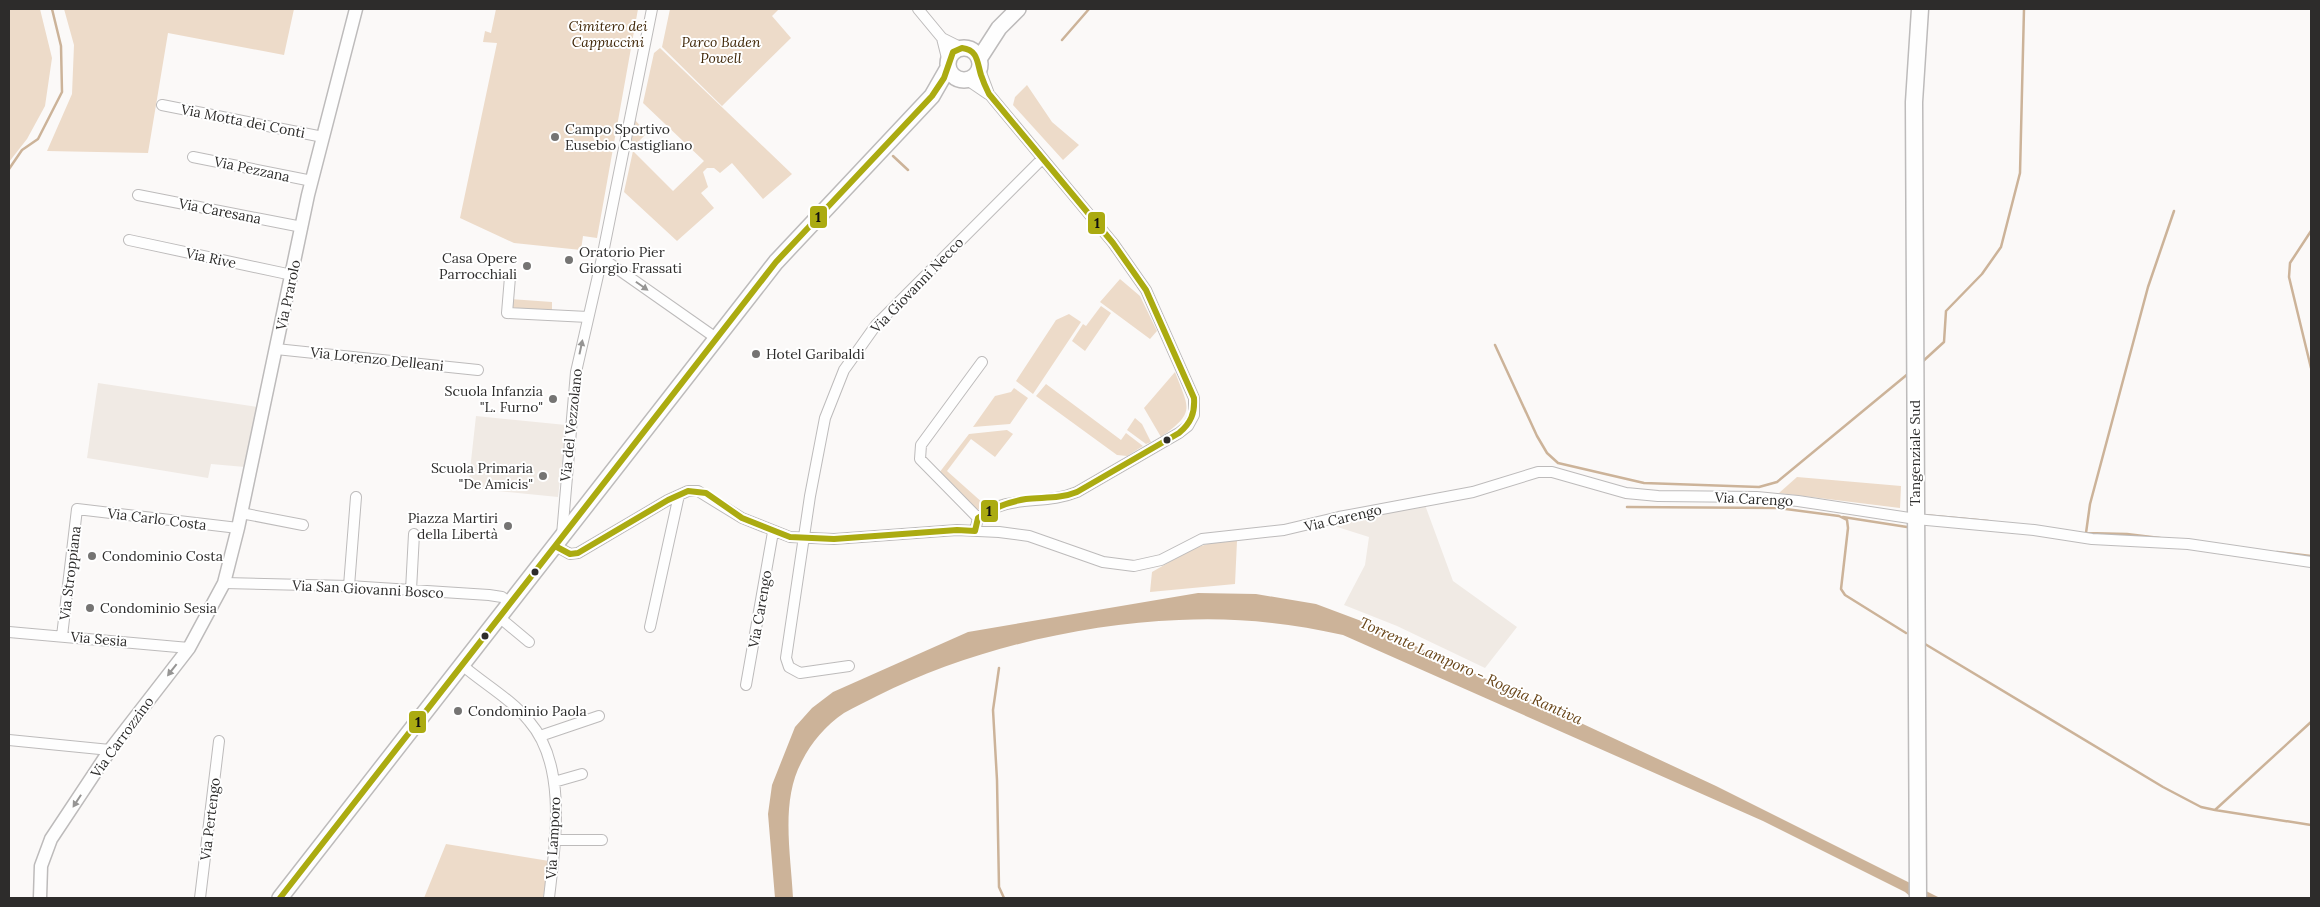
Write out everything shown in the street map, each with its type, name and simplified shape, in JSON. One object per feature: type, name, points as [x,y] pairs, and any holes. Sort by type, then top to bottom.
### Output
[{"type":"main road","points":[[280,898],[776,262],[932,96],[954,51],[964,48],[999,28],[1018,9]]},
{"type":"main road","name":"Tangenziale Sud","points":[[1918,898],[1914,102],[1920,9]]},
{"type":"main road","points":[[932,96],[973,76],[999,28]]},
{"type":"main road","points":[[964,48],[974,52],[979,63]]},
{"type":"main road","points":[[948,65],[952,75],[964,79]]},
{"type":"street","name":"Via Prarolo","points":[[224,583],[238,528],[312,181],[356,9]]},
{"type":"street","name":"Via del Vezzolano","points":[[558,540],[576,372],[602,258],[652,9]]},
{"type":"street","points":[[918,9],[942,38],[964,48]]},
{"type":"street","points":[[942,38],[948,65]]},
{"type":"street","points":[[979,63],[989,94]]},
{"type":"street","points":[[964,79],[989,94],[1113,243],[1146,290],[1194,398],[1194,415],[1188,426],[1180,433],[1067,496],[1025,499],[996,506],[978,518],[975,531]]},
{"type":"street","name":"Via Motta dei Conti","points":[[162,105],[323,137]]},
{"type":"street","name":"Via Pezzana","points":[[193,157],[312,181]]},
{"type":"street","name":"Via Giovanni Necco","points":[[849,666],[800,674],[789,667],[786,658],[825,418],[844,370],[876,325],[1042,159]]},
{"type":"street","name":"Via Caresana","points":[[138,195],[302,227]]},
{"type":"street","name":"Via Rive","points":[[129,240],[292,275]]},
{"type":"street","points":[[602,258],[716,338]]},
{"type":"street","points":[[510,277],[507,313],[588,317]]},
{"type":"street","name":"Via Lorenzo Delleani","points":[[276,349],[478,370]]},
{"type":"street","points":[[978,518],[920,459],[921,445],[982,362]]},
{"type":"street","name":"Via Carengo","points":[[558,540],[570,554],[578,553],[679,495],[688,491],[698,490],[742,518],[774,532],[805,539],[975,531],[1029,536],[1104,562],[1134,566],[1161,560],[1202,539],[1284,530],[1349,515],[1473,492],[1538,472],[1566,475],[1626,493],[1658,496],[1757,497],[1798,500],[1916,519],[2034,530],[2092,539],[2188,544],[2311,562]]},
{"type":"street","points":[[650,628],[679,495]]},
{"type":"street","points":[[349,586],[356,497]]},
{"type":"street","name":"Via Carlo Costa","points":[[77,509],[238,528]]},
{"type":"street","name":"Via Stroppiana","points":[[62,636],[77,509]]},
{"type":"street","points":[[241,513],[303,525]]},
{"type":"street","name":"Via Carengo","points":[[746,685],[774,532]]},
{"type":"street","points":[[411,590],[414,534]]},
{"type":"street","name":"Via San Giovanni Bosco","points":[[224,583],[349,586],[489,595],[502,597],[510,602]]},
{"type":"street","name":"Via Carrozzino","points":[[40,898],[41,866],[52,839],[110,750],[189,648],[224,583]]},
{"type":"street","points":[[499,617],[529,642]]},
{"type":"street","name":"Via Sesia","points":[[9,632],[189,648]]},
{"type":"street","name":"Via Lamporo","points":[[462,665],[516,708],[540,736],[556,794],[549,898]]},
{"type":"street","points":[[540,736],[599,716]]},
{"type":"street","points":[[9,740],[110,750]]},
{"type":"street","name":"Via Pertengo","points":[[200,898],[219,741]]},
{"type":"street","points":[[554,782],[582,774]]},
{"type":"street","points":[[554,840],[602,840]]},
{"type":"shaded area","points":[[98,383],[257,407],[245,467],[211,464],[208,478],[87,458]]},
{"type":"shaded area","points":[[476,416],[566,425],[558,497],[468,488]]},
{"type":"shaded area","points":[[1425,505],[1453,581],[1517,627],[1485,668],[1397,626],[1344,605],[1365,565],[1369,537],[1331,525],[1332,522]]},
{"type":"shaded area","points":[[1198,593],[1256,594],[1316,604],[1364,622],[1716,786],[1940,898],[1912,898],[1905,892],[1763,821],[1343,635],[1262,622],[1200,619],[1102,627],[1063,634],[985,653],[912,680],[844,713],[831,723],[814,741],[795,777],[791,793],[788,828],[793,898],[775,898],[768,814],[772,785],[795,727],[812,708],[833,692],[968,632]]},
{"type":"green space","points":[[9,9],[40,9],[52,58],[45,106],[27,139],[9,162]]},
{"type":"green space","points":[[64,9],[294,9],[284,55],[168,33],[148,153],[47,151],[72,94],[74,45]]},
{"type":"green space","name":"Cimitero dei Cappuccini","points":[[496,9],[638,9],[597,238],[583,236],[581,250],[514,243],[460,218],[497,43],[483,42],[485,31],[491,33]]},
{"type":"green space","name":"Parco Baden Powell","points":[[670,9],[779,9],[772,16],[791,38],[722,106],[662,47]]},
{"type":"green space","points":[[660,48],[792,174],[763,199],[732,163],[720,173],[714,168],[707,168],[703,172],[708,187],[701,193],[714,208],[677,241],[624,192],[633,151],[673,191],[704,161],[643,103],[654,53]]},
{"type":"green space","points":[[1027,85],[1052,122],[1079,145],[1063,160],[1013,105],[1015,97]]},
{"type":"green space","points":[[634,119],[647,133],[637,143],[629,142]]},
{"type":"green space","points":[[1120,279],[1140,296],[1157,331],[1150,339],[1100,302]]},
{"type":"green space","points":[[510,299],[552,302],[552,314],[512,312]]},
{"type":"green space","points":[[1101,306],[1111,313],[1085,351],[1072,341],[1083,324],[1086,326]]},
{"type":"green space","points":[[1069,314],[1081,322],[1033,394],[1016,381],[1056,320]]},
{"type":"green space","points":[[1175,372],[1186,402],[1185,415],[1180,422],[1161,437],[1144,408]]},
{"type":"green space","points":[[1046,384],[1121,440],[1126,433],[1143,446],[1127,456],[1117,455],[1036,396]]},
{"type":"green space","points":[[1014,388],[1028,398],[1010,424],[973,427],[995,396],[1011,392]]},
{"type":"green space","points":[[1135,418],[1142,424],[1151,442],[1146,444],[1127,430]]},
{"type":"green space","points":[[1007,430],[1013,434],[995,457],[971,439],[947,471],[984,504],[976,512],[939,473],[969,434]]},
{"type":"green space","points":[[1797,477],[1901,486],[1900,508],[1779,493]]},
{"type":"green space","points":[[1220,540],[1237,541],[1235,584],[1150,592],[1152,572],[1192,549]]},
{"type":"green space","points":[[446,844],[549,861],[543,898],[424,898]]},
{"type":"waterway","points":[[9,169],[22,150],[38,139],[62,92],[61,46],[52,9]]},
{"type":"waterway","points":[[1062,40],[1089,9]]},
{"type":"waterway","points":[[1921,363],[1944,342],[1946,311],[1982,274],[2001,247],[2020,173],[2024,9]]},
{"type":"waterway","points":[[893,156],[908,170]]},
{"type":"waterway","points":[[2086,533],[2090,504],[2148,287],[2174,211]]},
{"type":"waterway","points":[[2311,231],[2290,263],[2289,277],[2311,368]]},
{"type":"waterway","points":[[1495,345],[1537,436],[1547,453],[1558,463],[1644,483],[1759,487],[1777,482],[1909,373]]},
{"type":"waterway","points":[[1627,507],[1778,508],[1839,516],[1847,520],[1848,528],[1841,589],[1845,595],[1906,633]]},
{"type":"waterway","points":[[1923,515],[1988,521]]},
{"type":"waterway","points":[[1843,517],[1907,527]]},
{"type":"waterway","points":[[2086,533],[2127,534],[2160,538]]},
{"type":"waterway","points":[[2277,552],[2311,556]]},
{"type":"waterway","points":[[1925,644],[2163,787],[2201,807],[2311,825]]},
{"type":"waterway","points":[[999,668],[993,710],[997,780],[999,887],[1004,898]]},
{"type":"waterway","points":[[2215,810],[2311,722]]},
{"type":"transit line","name":"1","points":[[962,48],[971,51],[976,57],[989,94],[1113,243],[1146,290],[1194,398],[1193,413],[1187,425],[1179,433],[1077,492],[1058,497],[1019,500],[995,508],[978,518],[975,531],[957,530],[834,539],[790,537],[742,518],[706,493],[688,491],[668,500],[578,553],[570,554],[555,546],[776,262],[932,96],[944,78],[953,52],[962,48]]},
{"type":"transit line","name":"1","points":[[280,898],[555,546]]},
{"type":"place","name":"Campo Sportivo Eusebio Castigliano","points":[[555,137]]},
{"type":"place","name":"Oratorio Pier Giorgio Frassati","points":[[569,260]]},
{"type":"place","name":"Casa Opere Parrocchiali","points":[[527,266]]},
{"type":"place","name":"Hotel Garibaldi","points":[[756,354]]},
{"type":"place","name":"Scuola Infanzia \"L. Furno\"","points":[[553,399]]},
{"type":"place","name":"Scuola Primaria \"De Amicis\"","points":[[543,476]]},
{"type":"place","name":"Piazza Martiri della Libertà","points":[[508,526]]},
{"type":"place","name":"Condominio Costa","points":[[92,556]]},
{"type":"place","name":"Condominio Sesia","points":[[90,608]]},
{"type":"place","name":"Condominio Paola","points":[[458,711]]},
{"type":"water label","name":"Torrente Lamporo - Roggia Rantiva","points":[[1471,671]]}]
